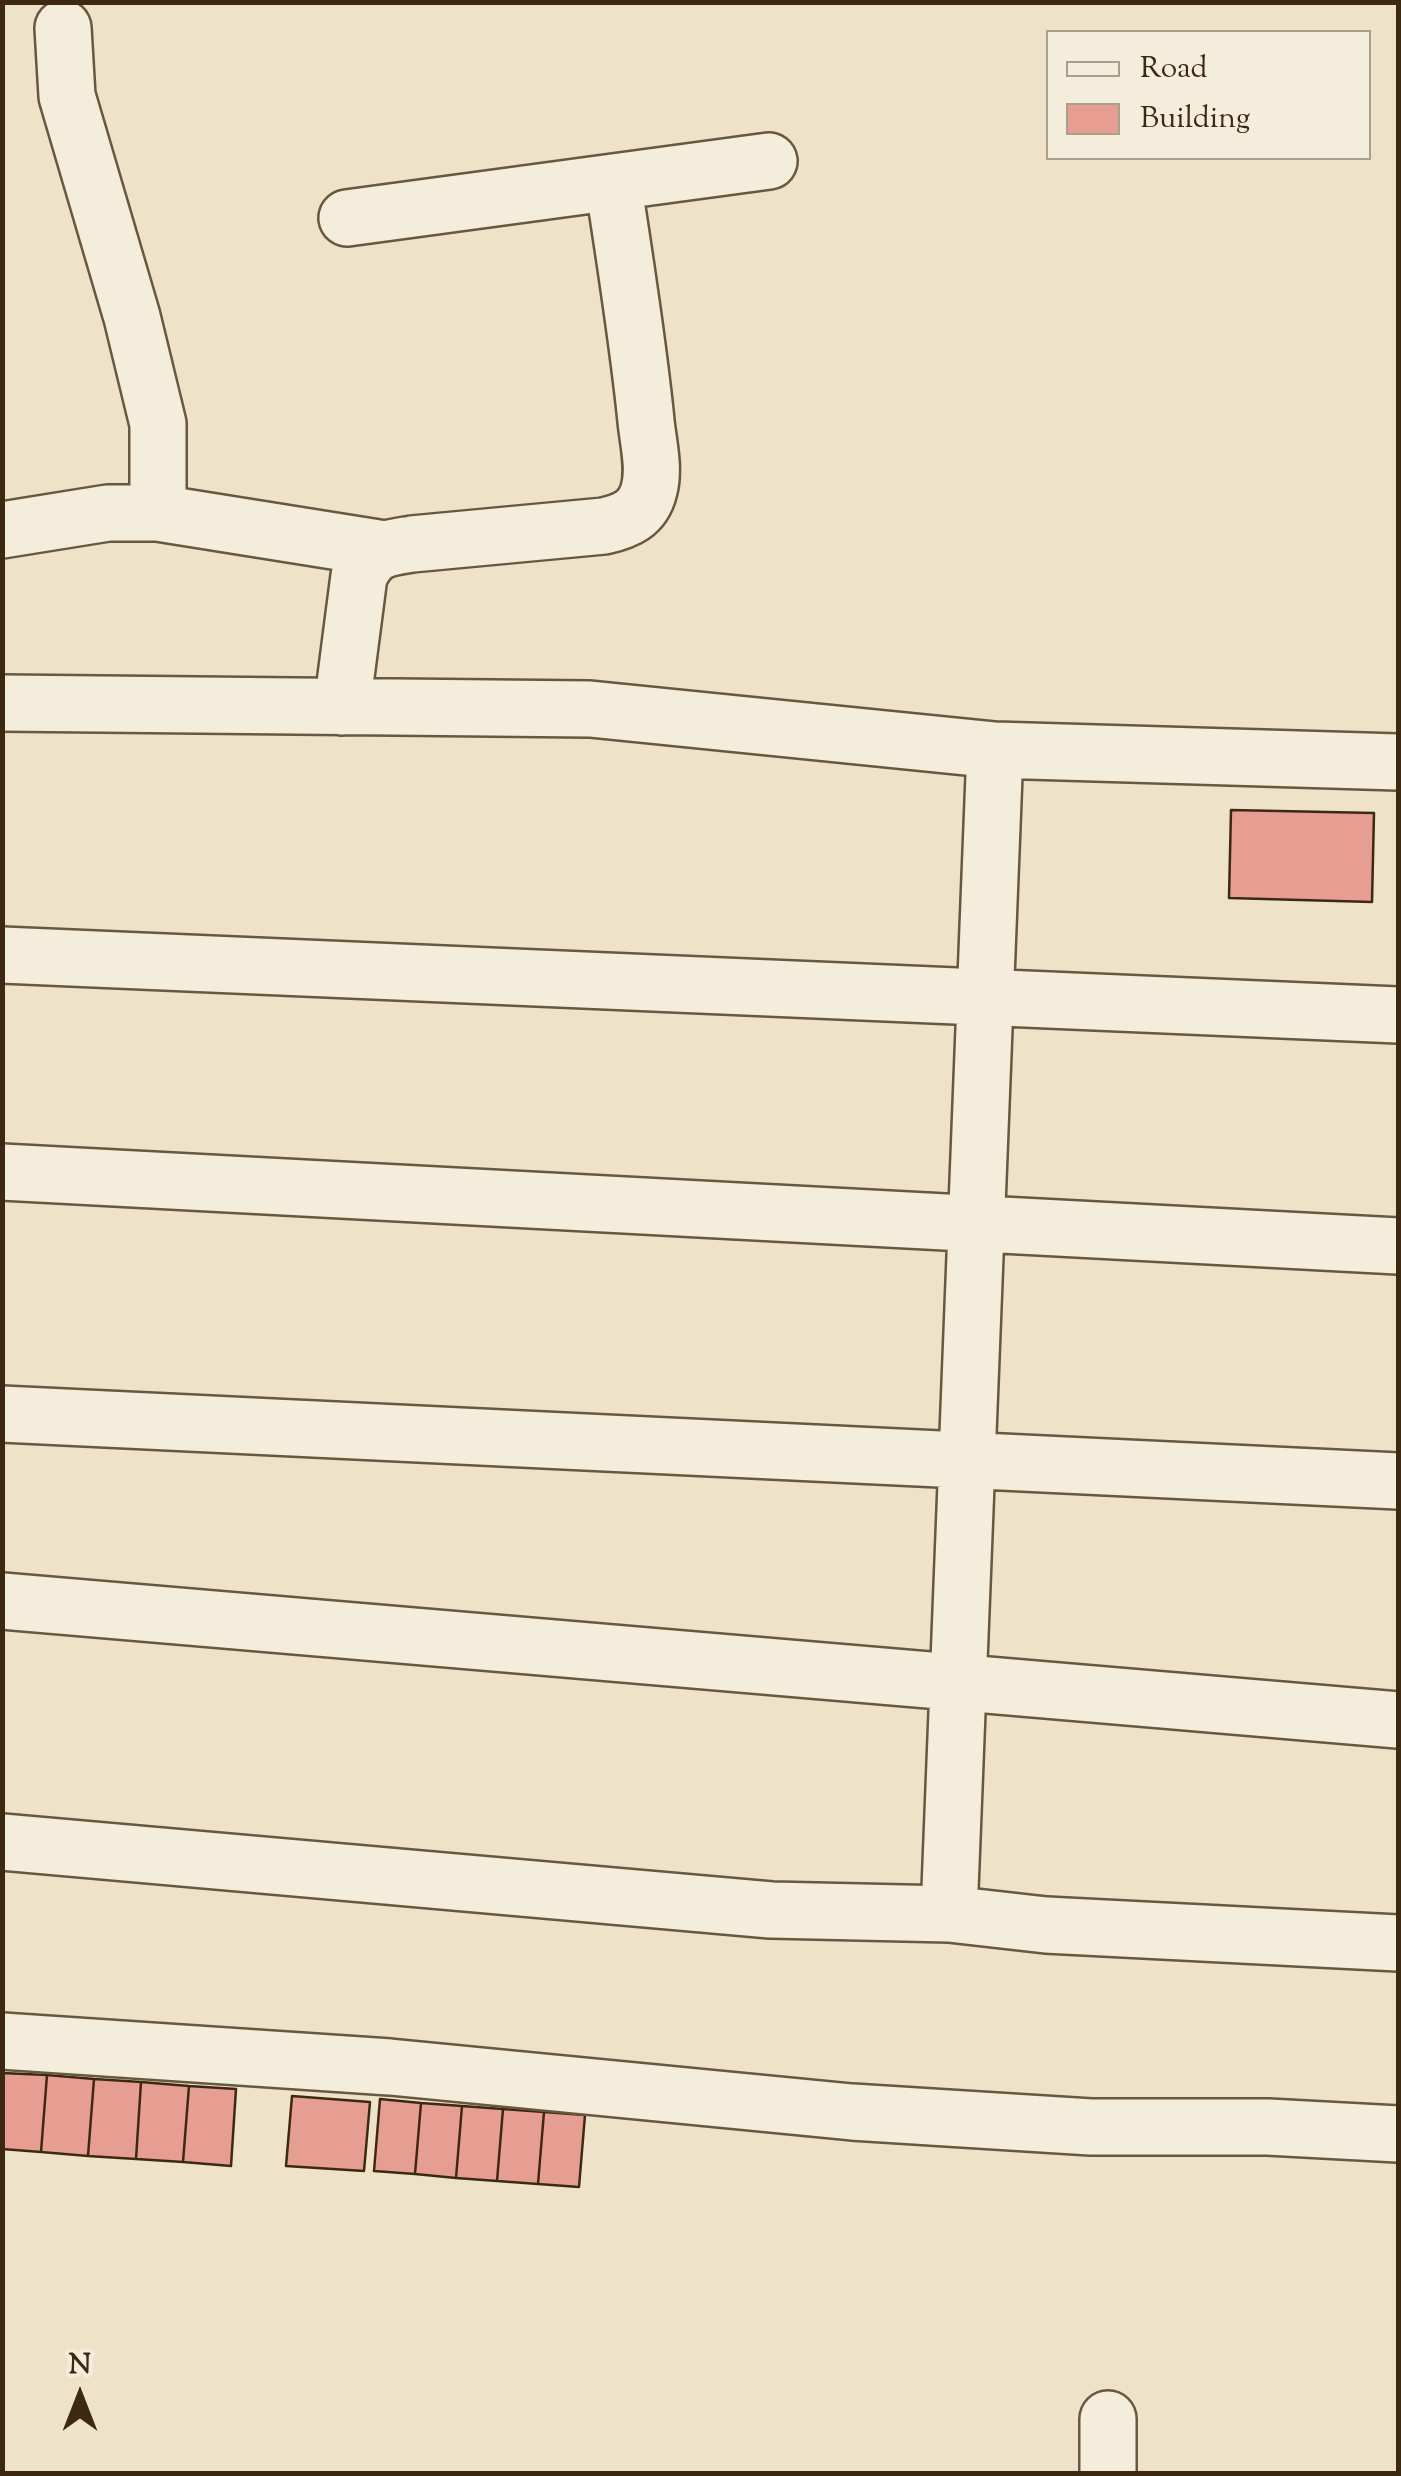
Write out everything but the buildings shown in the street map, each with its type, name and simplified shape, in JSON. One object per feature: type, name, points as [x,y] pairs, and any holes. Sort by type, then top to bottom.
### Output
[{"type":"street","points":[[63,28],[67,96],[132,317],[158,424],[158,513]]},
{"type":"street","points":[[347,218],[769,161]]},
{"type":"street","points":[[2,530],[108,513],[158,513],[384,549],[604,526],[628,520],[642,507],[652,472],[613,182]]},
{"type":"street","points":[[342,707],[358,576],[368,558],[384,549]]},
{"type":"street","points":[[2,703],[590,709],[995,750],[1398,762]]},
{"type":"street","points":[[949,1914],[995,750]]},
{"type":"street","points":[[2,955],[1398,1015]]},
{"type":"street","points":[[2,1172],[1398,1246]]},
{"type":"street","points":[[2,1414],[1398,1482]]},
{"type":"street","points":[[2,1601],[1398,1720]]},
{"type":"street","points":[[2,1842],[772,1910],[949,1914],[1046,1925],[1398,1943]]},
{"type":"street","points":[[2,2041],[390,2067],[852,2112],[1091,2126],[1268,2126],[1398,2134]]},
{"type":"street","points":[[1108,2419],[1108,2474]]}]
